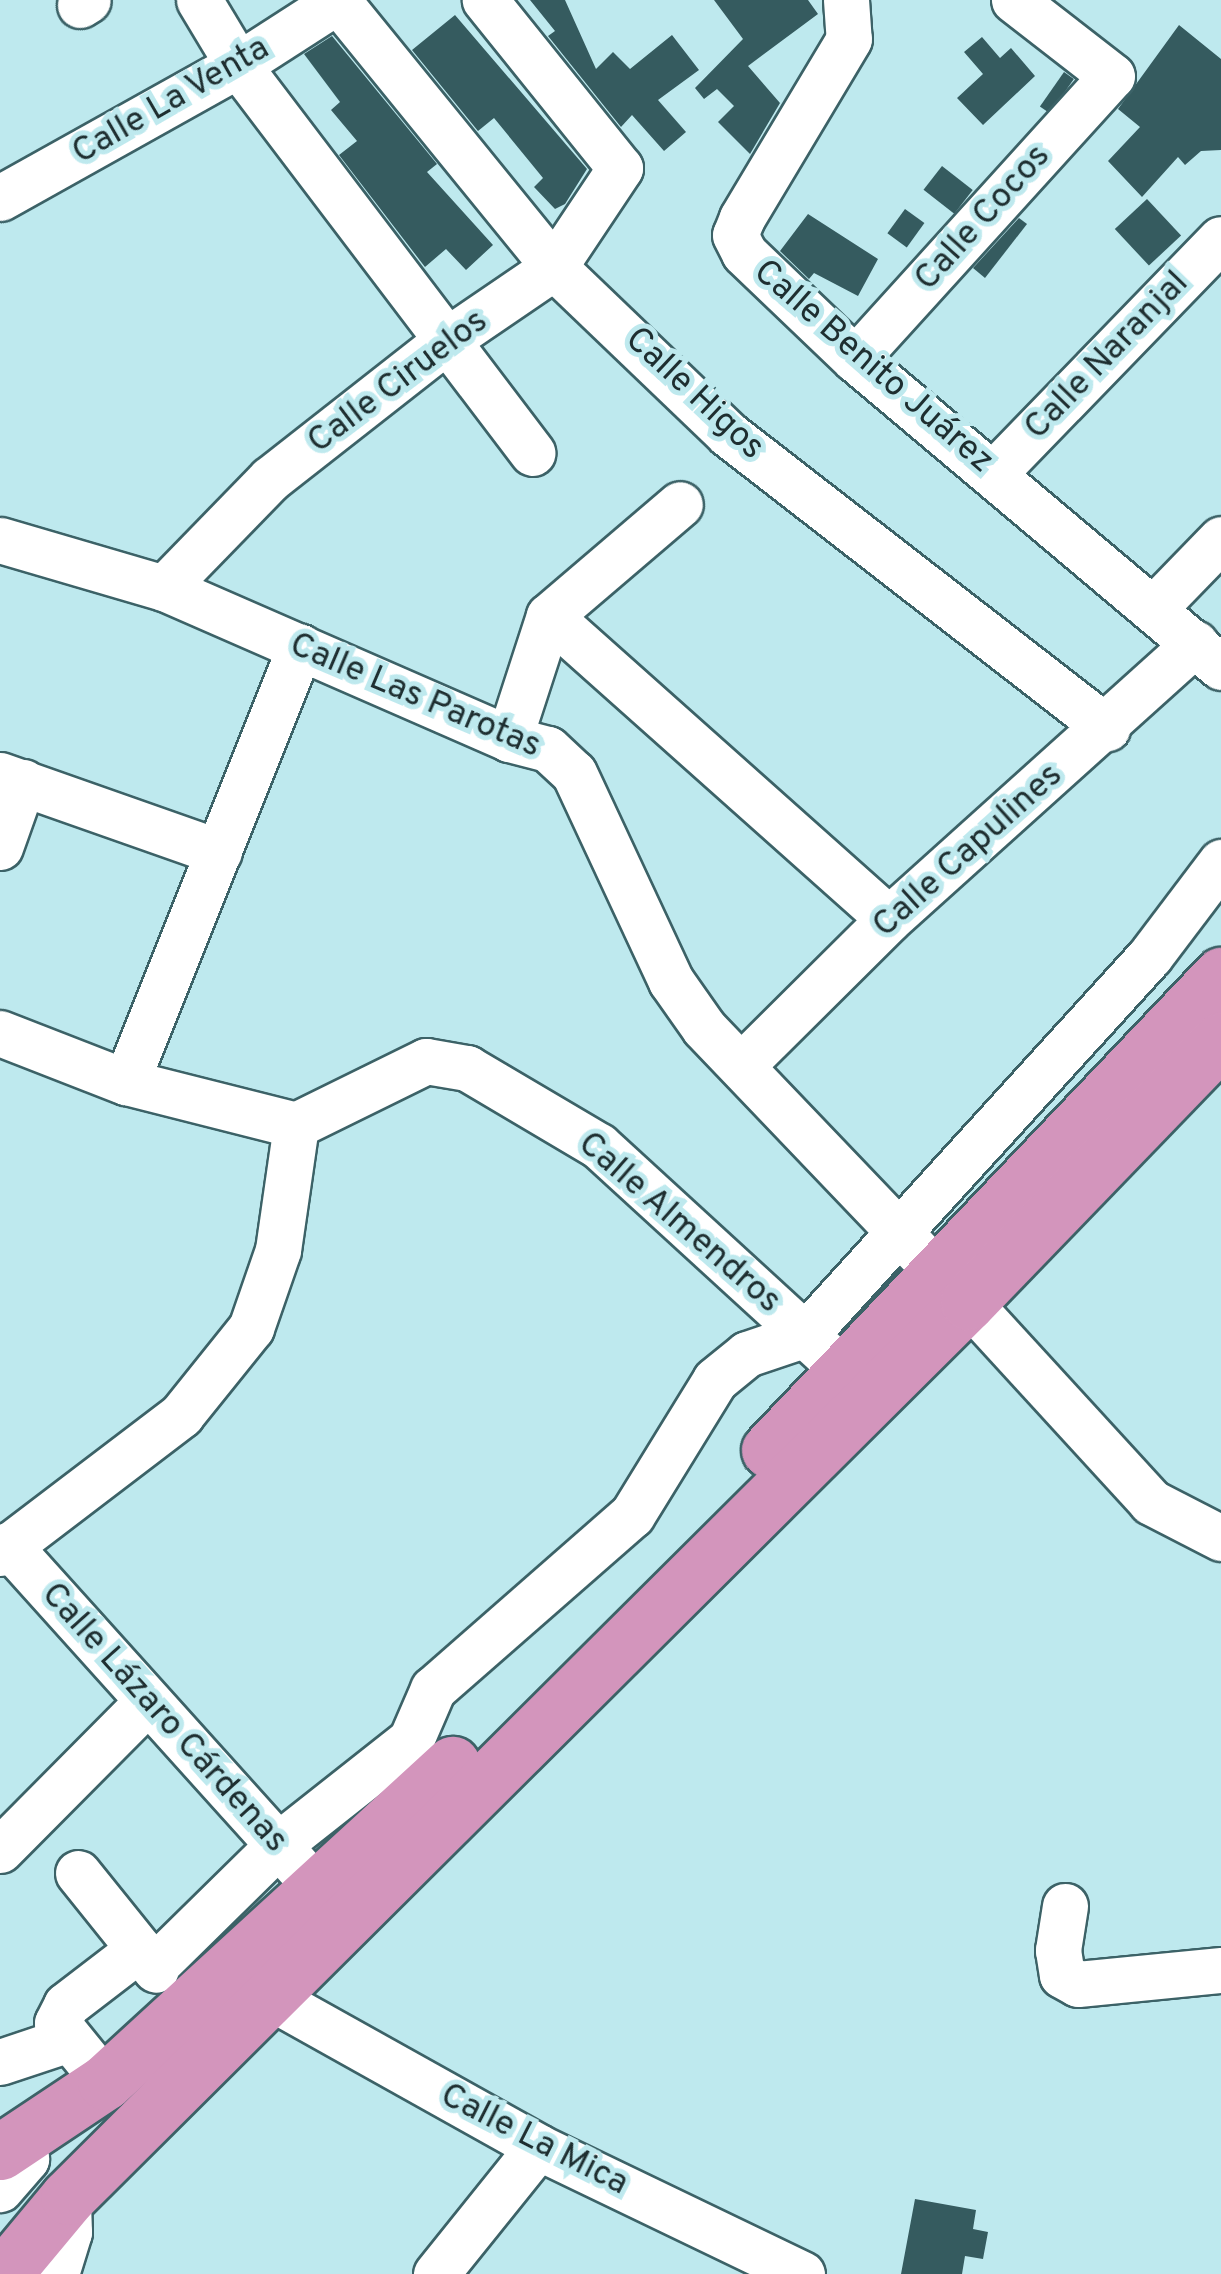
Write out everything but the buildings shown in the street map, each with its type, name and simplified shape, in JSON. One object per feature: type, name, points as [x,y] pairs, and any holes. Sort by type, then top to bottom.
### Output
[{"type":"highway","points":[[4,2274],[68,2197],[270,1997],[954,1286],[1221,975]]},
{"type":"highway","points":[[0,2152],[105,2082],[186,2012],[320,1892],[677,1548],[825,1353],[954,1286],[1221,1040]]},
{"type":"street","points":[[199,0],[238,65],[450,338],[533,453]]},
{"type":"street","name":"Calle La Venta","points":[[0,198],[238,65],[338,0]]},
{"type":"street","name":"Calle Higos","points":[[338,0],[554,268],[728,434],[1107,728]]},
{"type":"street","name":"Calle Ciruelos","points":[[164,588],[270,480],[450,338],[554,268],[620,168],[485,0]]},
{"type":"street","name":"Calle Benito Juárez","points":[[846,0],[850,40],[735,235],[744,253],[855,359],[1156,606],[1208,655]]},
{"type":"street","name":"Calle Cocos","points":[[855,359],[1112,76],[1014,0]]},
{"type":"street","name":"Calle Naranjal","points":[[993,474],[1221,239]]},
{"type":"street","points":[[509,738],[549,616],[680,504]]},
{"type":"street","points":[[1156,606],[1221,539]]},
{"type":"street","name":"Calle Las Parotas","points":[[0,540],[164,588],[509,738],[548,749],[574,773],[670,981],[704,1028],[744,1063],[899,1235],[954,1286],[1151,1502],[1221,1538]]},
{"type":"street","points":[[549,616],[889,919]]},
{"type":"street","points":[[126,1082],[300,647]]},
{"type":"street","name":"Calle Capulines","points":[[744,1063],[889,919],[1107,728],[1208,655]]},
{"type":"street","points":[[0,846],[11,779],[220,852]]},
{"type":"street","points":[[105,2082],[66,2040],[57,2024],[66,2005],[146,1958],[278,1845],[411,1740],[432,1690],[632,1515],[716,1380],[748,1354],[825,1353],[899,1235],[1150,956],[1221,862]]},
{"type":"street","points":[[0,1033],[126,1082],[296,1125]]},
{"type":"street","name":"Calle Almendros","points":[[296,1125],[426,1061],[468,1068],[599,1146],[825,1353]]},
{"type":"street","name":"Calle Lázaro Cárdenas","points":[[296,1125],[278,1250],[251,1328],[181,1415],[4,1549],[320,1892]]},
{"type":"street","points":[[0,1850],[147,1702]]},
{"type":"street","points":[[78,1873],[186,2012]]},
{"type":"street","points":[[1065,1906],[1058,1950],[1062,1975],[1078,1984],[1221,1970]]},
{"type":"street","name":"Calle La Mica","points":[[270,1997],[538,2146],[802,2274]]},
{"type":"street","points":[[0,2062],[66,2040]]},
{"type":"street","points":[[436,2274],[538,2146]]},
{"type":"street","points":[[0,2177],[26,2159],[0,2188]]},
{"type":"street","points":[[56,2274],[70,2232],[68,2197]]}]
